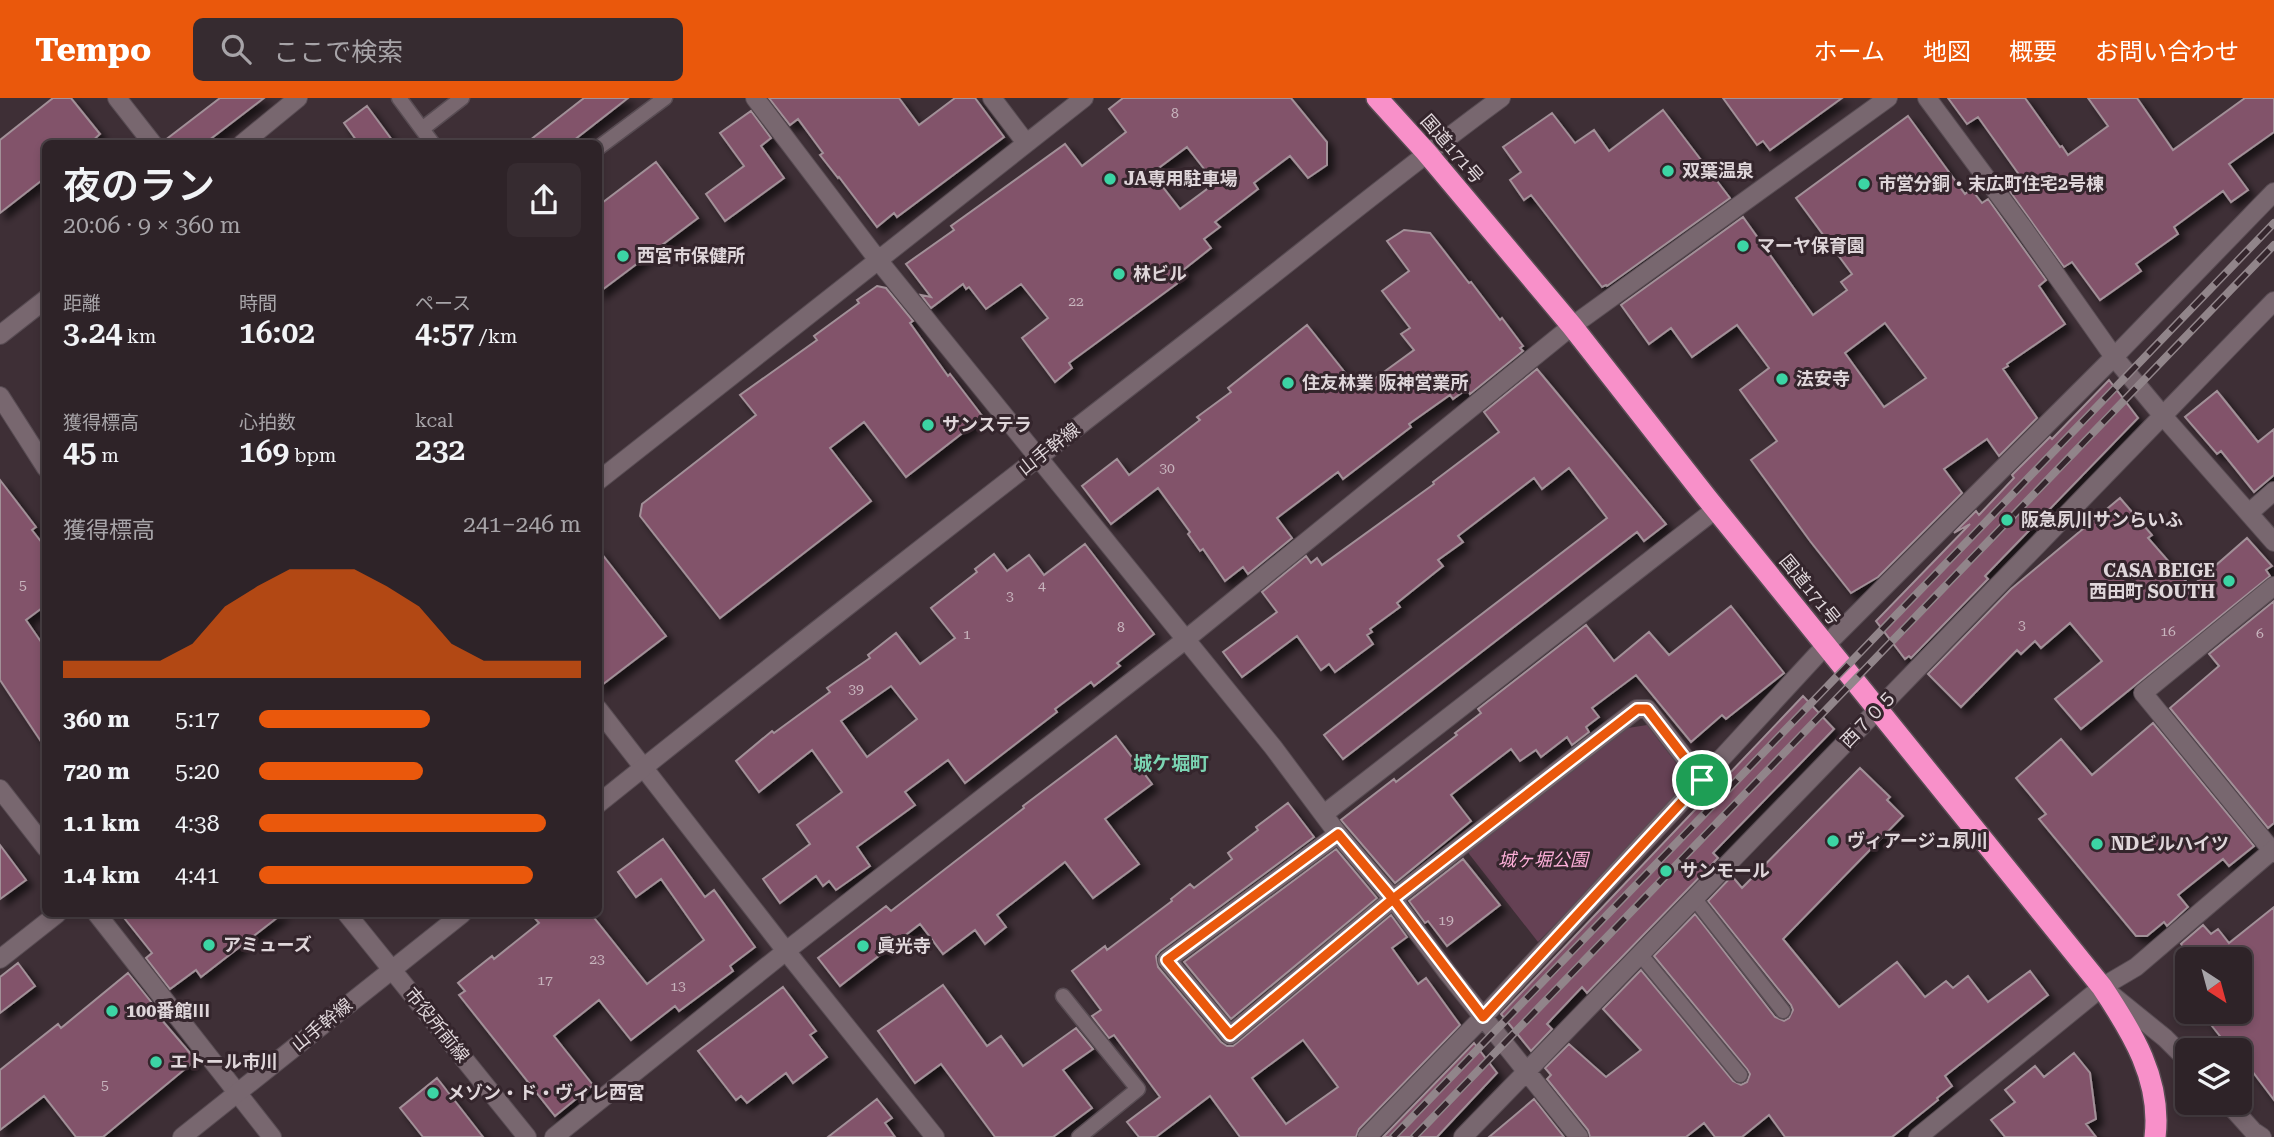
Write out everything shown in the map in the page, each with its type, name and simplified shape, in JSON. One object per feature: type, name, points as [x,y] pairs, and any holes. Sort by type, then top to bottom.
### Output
[{"type":"highway","name":"国道171号","points":[[1377,98],[1426,152],[1572,326],[1716,509],[2102,987],[2131,1031],[2145,1061],[2155,1095],[2155,1137]]},
{"type":"street","points":[[117,98],[150,140]]},
{"type":"street","points":[[247,140],[298,98]]},
{"type":"street","points":[[992,98],[1026,143]]},
{"type":"street","points":[[602,478],[1084,98]]},
{"type":"street","name":"山手幹線","points":[[602,801],[1426,152],[1501,98]]},
{"type":"street","points":[[554,1137],[786,951],[1185,640],[1572,326],[1888,98]]},
{"type":"street","points":[[1927,98],[2114,357],[2274,542]]},
{"type":"street","points":[[758,99],[878,260],[1273,747],[1338,834],[1393,899],[1579,1137]]},
{"type":"street","points":[[1367,1137],[1483,1017],[1826,645],[2114,357],[2274,192]]},
{"type":"street","name":"西７０５","points":[[1463,1137],[2274,301]]},
{"type":"street","points":[[0,335],[42,302]]},
{"type":"street","points":[[0,396],[42,462]]},
{"type":"street","points":[[2249,513],[2274,491]]},
{"type":"street","points":[[1324,814],[1716,509]]},
{"type":"street","points":[[1918,1137],[2102,987],[2136,967],[2273,851],[2143,693],[2274,586]]},
{"type":"street","points":[[1338,834],[1167,960],[1230,1035],[1393,899],[1637,709],[1647,709],[1702,780]]},
{"type":"street","points":[[602,714],[935,1137]]},
{"type":"street","points":[[0,789],[42,843]]},
{"type":"street","points":[[0,960],[53,917]]},
{"type":"street","points":[[99,917],[272,1137]]},
{"type":"street","name":"市役所前線","points":[[349,917],[527,1137]]},
{"type":"street","name":"山手幹線","points":[[182,1137],[458,917]]},
{"type":"street","points":[[2102,987],[2175,1048]]},
{"type":"street","points":[[2239,1115],[2262,1137]]},
{"type":"lane","points":[[399,98],[430,140]]},
{"type":"lane","points":[[422,129],[462,98]]},
{"type":"lane","points":[[602,145],[664,98]]},
{"type":"lane","points":[[1694,898],[1783,1011]]},
{"type":"lane","points":[[1640,954],[1740,1075]]},
{"type":"lane","points":[[1063,996],[1138,1089],[1079,1137]]},
{"type":"green space","name":"城ヶ堀公園","points":[[1647,725],[1683,772],[1682,794],[1538,942],[1466,850],[1622,729]]},
{"type":"building","points":[[53,98],[71,98],[100,134],[93,140],[42,140],[42,180],[0,213],[0,140]]},
{"type":"building","points":[[220,98],[264,98],[209,140],[165,140]]},
{"type":"building","points":[[584,98],[628,98],[574,140],[530,140]]},
{"type":"building","points":[[769,98],[899,98],[919,125],[955,98],[975,98],[1004,137],[897,217],[894,213],[877,227],[820,155],[823,153],[798,119],[790,125]]},
{"type":"building","points":[[1123,98],[1291,98],[1327,142],[1327,165],[1308,178],[1290,156],[1254,183],[1258,189],[1215,222],[1220,227],[1204,239],[1211,248],[1182,271],[1186,277],[1069,363],[1072,368],[1055,382],[1022,338],[1048,318],[1021,284],[986,309],[969,287],[966,289],[963,284],[931,308],[921,295],[931,297],[906,264],[954,230],[951,226],[1065,144],[1082,166],[1126,132],[1109,109]],"holes":[[[1187,147],[1215,183],[1180,209],[1152,173]]]},
{"type":"building","points":[[1723,98],[1842,98],[1770,150],[1763,141],[1757,145]]},
{"type":"building","points":[[1948,98],[2025,98],[2068,155],[2108,126],[2088,98],[2137,98],[2173,150],[2245,98],[2274,98],[2274,132],[2229,164],[2248,190],[2231,202],[2223,191],[2174,227],[2178,234],[2136,264],[2141,271],[2100,300],[2072,262],[2064,267],[2006,186],[2020,176],[1978,117],[1967,124]]},
{"type":"building","points":[[367,106],[392,140],[356,140],[344,123]]},
{"type":"building","points":[[1663,110],[1730,198],[1602,287],[1531,195],[1524,200],[1510,180],[1521,172],[1503,147],[1552,113],[1575,143],[1594,130],[1609,151]]},
{"type":"building","points":[[751,111],[771,138],[761,146],[784,178],[725,221],[706,194],[744,166],[720,133]]},
{"type":"building","points":[[1908,116],[1965,194],[1971,189],[1982,203],[1988,199],[2046,280],[2039,286],[2065,324],[2003,369],[2037,418],[1999,456],[1987,439],[1944,469],[1962,493],[1878,577],[1851,593],[1751,460],[1777,441],[1740,390],[1769,368],[1737,325],[1692,357],[1671,328],[1649,344],[1621,305],[1743,217],[1813,315],[1847,290],[1841,282],[1852,274],[1796,198]],"holes":[[[1885,323],[1926,378],[1884,407],[1845,353]]]},
{"type":"building","name":"西宮市保健所","points":[[656,162],[698,218],[602,290],[602,203]]},
{"type":"building","points":[[1404,230],[1430,233],[1500,320],[1502,318],[1523,346],[1520,348],[1523,351],[1470,394],[1467,389],[1453,399],[1450,395],[1409,424],[1411,427],[1343,479],[1338,472],[1277,518],[1292,538],[1248,574],[1243,567],[1225,581],[1203,549],[1200,551],[1188,534],[1190,532],[1158,488],[1111,524],[1082,486],[1117,459],[1129,475],[1200,420],[1197,417],[1231,392],[1228,388],[1307,325],[1359,390],[1414,350],[1401,334],[1410,328],[1382,291],[1409,271],[1387,241]]},
{"type":"building","points":[[877,286],[886,288],[913,321],[910,323],[948,376],[950,374],[983,417],[906,477],[864,422],[830,448],[871,501],[720,618],[640,516],[642,504],[756,415],[740,395],[817,340],[814,336],[859,303],[857,300]]},
{"type":"building","points":[[1537,369],[1666,524],[1644,541],[1637,532],[1343,759],[1324,735],[1607,518],[1569,468],[1542,489],[1534,478],[1458,536],[1463,542],[1438,560],[1443,566],[1397,603],[1400,607],[1370,629],[1372,632],[1367,635],[1373,644],[1335,672],[1329,664],[1321,670],[1297,636],[1242,677],[1223,652],[1277,612],[1262,592],[1306,556],[1311,563],[1317,558],[1322,565],[1434,484],[1433,482],[1499,432],[1484,412]]},
{"type":"building","name":"阪急夙川サンらいふ","points":[[2109,380],[2138,418],[1985,576],[1988,579],[1911,658],[1909,656],[1905,659],[1876,621],[1970,524],[1954,533],[1976,511],[1979,515],[2014,478],[2012,475],[2050,437],[2052,439]]},
{"type":"building","points":[[2217,391],[2258,442],[2274,429],[2274,475],[2254,492],[2221,451],[2217,454],[2185,417]]},
{"type":"building","points":[[0,480],[36,527],[32,530],[42,543],[42,608],[26,620],[42,643],[42,743],[0,680]]},
{"type":"building","points":[[2120,498],[2152,535],[2148,538],[2191,587],[2247,538],[2272,566],[2266,570],[2270,576],[2081,729],[2055,699],[2102,661],[2070,623],[2041,648],[2035,641],[2021,654],[2017,650],[1961,707],[1928,674],[2011,589]]},
{"type":"building","points":[[1085,544],[1154,634],[1117,663],[1120,666],[1094,686],[1091,682],[1055,709],[1057,712],[965,783],[948,760],[905,792],[915,805],[857,847],[870,866],[836,890],[829,881],[823,886],[816,876],[780,903],[763,879],[810,844],[797,825],[842,792],[812,750],[759,792],[736,761],[772,731],[774,733],[830,692],[827,688],[870,658],[868,655],[896,633],[920,664],[955,638],[931,608],[977,572],[975,569],[994,554],[1007,571],[1029,555],[1044,575]],"holes":[[[891,686],[917,719],[867,757],[841,721]]]},
{"type":"building","points":[[602,554],[666,636],[602,685]]},
{"type":"building","points":[[2274,601],[2274,823],[2268,828],[2170,708],[2219,666],[2209,654]]},
{"type":"building","points":[[1731,606],[1784,673],[1726,719],[1722,715],[1691,742],[1636,675],[1592,708],[1599,717],[1586,727],[1589,732],[1572,745],[1567,737],[1541,757],[1536,750],[1520,761],[1511,749],[1451,795],[1471,821],[1395,883],[1341,820],[1457,735],[1455,733],[1481,713],[1478,709],[1586,625],[1614,661],[1649,632],[1669,655]]},
{"type":"building","name":"サンモール","points":[[1803,696],[1834,729],[1713,853],[1718,858],[1587,993],[1582,987],[1547,1024],[1552,1029],[1531,1051],[1501,1014]]},
{"type":"building","points":[[2153,723],[2254,846],[2229,866],[2223,859],[2178,895],[2188,907],[2167,926],[2164,922],[2147,936],[2136,936],[2039,819],[2046,814],[2016,778],[2061,739],[2092,775]]},
{"type":"building","points":[[1116,736],[1152,784],[1105,819],[1139,864],[1093,898],[1065,862],[997,915],[1006,927],[985,944],[975,930],[943,954],[920,924],[840,986],[818,958],[886,906],[891,911]]},
{"type":"building","points":[[1860,768],[1890,797],[1887,800],[1903,816],[1783,939],[1839,1007],[1897,962],[1925,997],[1946,981],[1953,988],[1968,976],[1988,1002],[2030,971],[2048,995],[1945,1076],[1952,1086],[1892,1137],[1785,1137],[1769,1115],[1742,1137],[1715,1137],[1704,1123],[1686,1137],[1590,1137],[1588,1130],[1547,1079],[1551,1075],[1545,1068],[1569,1044],[1606,1077],[1641,1050],[1603,1009],[1641,970],[1733,1081],[1741,1085],[1747,1082],[1750,1074],[1747,1069],[1654,956],[1695,914],[1775,1017],[1784,1021],[1789,1018],[1793,1010],[1791,1005],[1708,901],[1732,876],[1742,888]]},
{"type":"building","points":[[1288,803],[1314,837],[1156,956],[1158,967],[1221,1042],[1233,1046],[1391,915],[1407,937],[1392,948],[1418,984],[1426,978],[1460,1025],[1359,1129],[1356,1137],[1240,1137],[1210,1096],[1156,1137],[1139,1137],[1127,1122],[1160,1097],[1114,1035],[1109,1038],[1092,1016],[1101,1010],[1072,971],[1105,946],[1107,950],[1172,901],[1171,899],[1190,884],[1194,888],[1232,859],[1228,853],[1258,830],[1256,827]],"holes":[[[1303,1040],[1338,1087],[1286,1124],[1252,1078]]]},
{"type":"building","points":[[663,839],[705,897],[714,890],[755,947],[730,966],[733,971],[679,1011],[675,1006],[631,1040],[599,1000],[554,1036],[593,1085],[555,1116],[459,995],[465,991],[458,983],[492,956],[494,959],[539,923],[534,917],[593,917],[647,984],[704,940],[661,879],[636,897],[618,872]]},
{"type":"building","points":[[0,845],[26,880],[0,899]]},
{"type":"building","points":[[1336,849],[1377,898],[1231,1019],[1184,962]]},
{"type":"building","points":[[1463,859],[1500,905],[1447,946],[1409,901]]},
{"type":"building","points":[[2274,907],[2274,1100],[2252,1071],[2252,1038],[2221,1038],[2210,1024],[2252,1024],[2252,947],[2183,947],[2181,944],[2203,925],[2211,934],[2218,929],[2229,943]]},
{"type":"building","name":"アミューズ","points":[[123,917],[278,917],[201,977],[196,970],[170,989],[146,958],[152,953]]},
{"type":"building","points":[[18,963],[35,986],[0,1013],[0,977]]},
{"type":"building","points":[[128,973],[152,1003],[149,1005],[196,1060],[103,1137],[76,1137],[44,1096],[0,1130],[0,1070],[58,1024],[61,1028]]},
{"type":"building","points":[[943,985],[987,1046],[1001,1036],[1023,1066],[1076,1028],[1093,1049],[1063,1070],[1092,1108],[1053,1137],[995,1137],[941,1064],[915,1083],[878,1031]]},
{"type":"building","points":[[783,987],[816,1031],[810,1035],[827,1057],[793,1083],[786,1073],[747,1103],[741,1096],[736,1100],[698,1051]]},
{"type":"building","points":[[1474,1043],[1497,1073],[1437,1137],[1383,1137]]},
{"type":"building","points":[[2074,1053],[2090,1073],[2096,1119],[2086,1124],[2096,1137],[2005,1137],[1991,1120],[2015,1102],[2005,1090],[2035,1066],[2044,1077]]},
{"type":"building","name":"メゾン・ド・ヴィレ西宮","points":[[437,1078],[483,1137],[423,1137],[400,1108]]},
{"type":"building","points":[[877,1099],[892,1118],[885,1123],[895,1137],[828,1137]]},
{"type":"building","points":[[1534,1099],[1564,1137],[1489,1137],[1514,1116]]},
{"type":"railway","points":[[1393,1137],[2274,223]]},
{"type":"railway","points":[[1414,1137],[2274,245]]},
{"type":"place","name":"双葉温泉","points":[[1668,171]]},
{"type":"place","name":"JA専用駐車場","points":[[1110,179]]},
{"type":"place","name":"市営分銅・末広町住宅2号棟","points":[[1864,184]]},
{"type":"place","name":"マーヤ保育園","points":[[1743,246]]},
{"type":"place","name":"西宮市保健所","points":[[623,256]]},
{"type":"place","name":"林ビル","points":[[1119,274]]},
{"type":"place","name":"法安寺","points":[[1782,379]]},
{"type":"place","name":"住友林業 阪神営業所","points":[[1288,383]]},
{"type":"place","name":"サンステラ","points":[[928,425]]},
{"type":"place","name":"阪急夙川サンらいふ","points":[[2007,520]]},
{"type":"place","name":"CASA BEIGE 西田町 SOUTH","points":[[2229,581]]},
{"type":"place","name":"ヴィアージュ夙川","points":[[1833,841]]},
{"type":"place","name":"NDビルハイツ","points":[[2097,844]]},
{"type":"place","name":"サンモール","points":[[1666,871]]},
{"type":"place","name":"アミューズ","points":[[209,945]]},
{"type":"place","name":"眞光寺","points":[[863,946]]},
{"type":"place","name":"100番館Ⅲ","points":[[112,1011]]},
{"type":"place","name":"エトール市川","points":[[156,1062]]},
{"type":"place","name":"メゾン・ド・ヴィレ西宮","points":[[433,1093]]},
{"type":"district","name":"城ケ堀町","points":[[1171,763]]},
{"type":"route","points":[[1702,780],[1483,1017],[1393,899],[1338,834],[1167,960],[1230,1035],[1393,899],[1637,709],[1647,709],[1702,780]]}]
